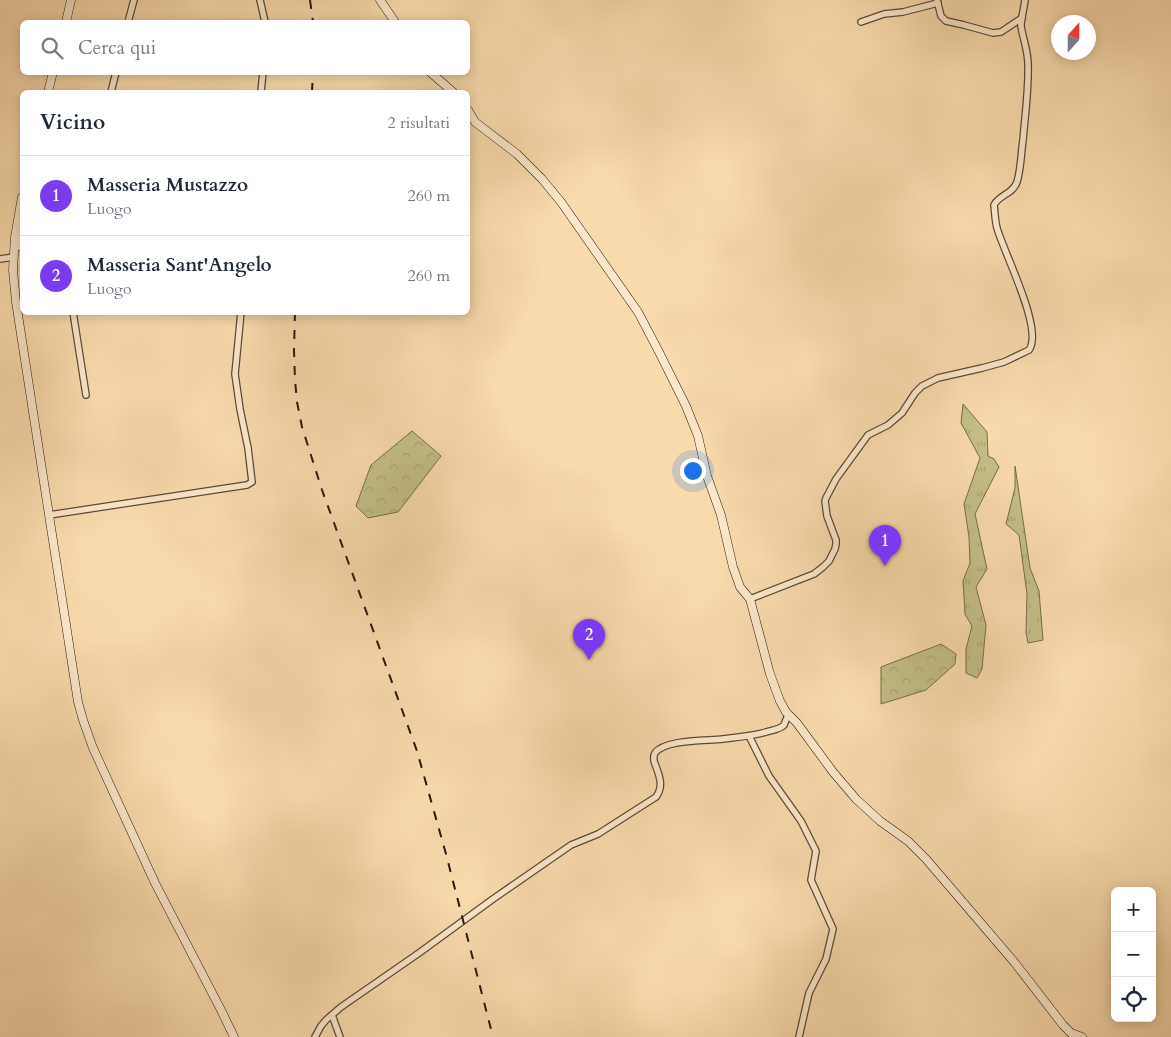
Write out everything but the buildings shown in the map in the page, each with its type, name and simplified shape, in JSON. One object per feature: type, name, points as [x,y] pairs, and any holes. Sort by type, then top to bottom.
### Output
[{"type":"street","points":[[67,20],[72,0]]},
{"type":"street","points":[[129,20],[134,0]]},
{"type":"street","points":[[260,0],[265,20]]},
{"type":"street","points":[[380,0],[394,20]]},
{"type":"street","points":[[750,598],[814,574],[829,560],[835,549],[836,540],[827,516],[825,501],[836,479],[868,435],[888,425],[902,413],[922,386],[938,378],[1004,362],[1029,350],[1031,347],[1033,337],[1030,314],[996,227],[994,205],[1014,188],[1017,182],[1027,101],[1028,62],[1022,26],[1025,0]]},
{"type":"street","points":[[862,22],[884,14],[903,12],[937,2],[941,16],[946,22],[964,24],[992,33],[1001,32],[1022,18]]},
{"type":"street","points":[[49,90],[54,75]]},
{"type":"street","points":[[52,90],[55,75]]},
{"type":"street","points":[[112,90],[115,75]]},
{"type":"street","points":[[261,90],[263,75]]},
{"type":"street","points":[[433,75],[451,90]]},
{"type":"street","points":[[470,113],[476,122],[517,154],[542,179],[561,202],[638,312],[686,406],[698,436],[706,476],[720,515],[733,567],[740,587],[750,598],[770,674],[780,701],[788,714],[856,799],[880,821],[908,841],[926,859],[1015,962],[1063,1025],[1071,1033],[1082,1037]]},
{"type":"street","points":[[20,211],[15,237],[13,270],[20,328],[74,682],[83,720],[93,748],[155,883],[234,1037]]},
{"type":"street","points":[[13,270],[20,238]]},
{"type":"street","points":[[0,259],[14,257]]},
{"type":"street","points":[[73,315],[86,395]]},
{"type":"street","points":[[49,515],[247,485],[252,482],[236,374],[240,315]]},
{"type":"street","points":[[315,1037],[321,1026],[341,1007],[419,954],[571,844],[598,834],[656,797],[659,794],[661,784],[654,761],[658,750],[684,742],[749,736],[781,728],[788,714]]},
{"type":"street","points":[[749,736],[769,776],[801,820],[816,851],[811,880],[834,929],[826,959],[809,993],[799,1037]]},
{"type":"street","points":[[332,1015],[340,1037]]},
{"type":"green space","points":[[963,404],[987,432],[988,456],[994,459],[999,467],[975,514],[987,569],[976,587],[986,625],[982,669],[977,678],[966,673],[966,649],[972,626],[965,614],[963,581],[970,563],[969,537],[964,504],[980,458],[961,423]]},
{"type":"green space","points":[[412,431],[441,456],[398,512],[368,518],[356,506],[371,465]]},
{"type":"green space","points":[[1015,466],[1030,568],[1039,591],[1043,640],[1028,643],[1026,633],[1027,594],[1019,535],[1006,524],[1015,488]]},
{"type":"green space","points":[[941,644],[956,654],[955,664],[926,690],[881,704],[881,667]]},
{"type":"railway","points":[[310,0],[313,20]]},
{"type":"railway","points":[[312,90],[313,75]]},
{"type":"railway","points":[[295,315],[295,380],[302,427],[322,490],[417,751],[446,854],[493,1037]]},
{"type":"place","name":"Masseria Mustazzo","points":[[885,566]]},
{"type":"place","name":"Masseria Sant'Angelo","points":[[589,660]]}]
